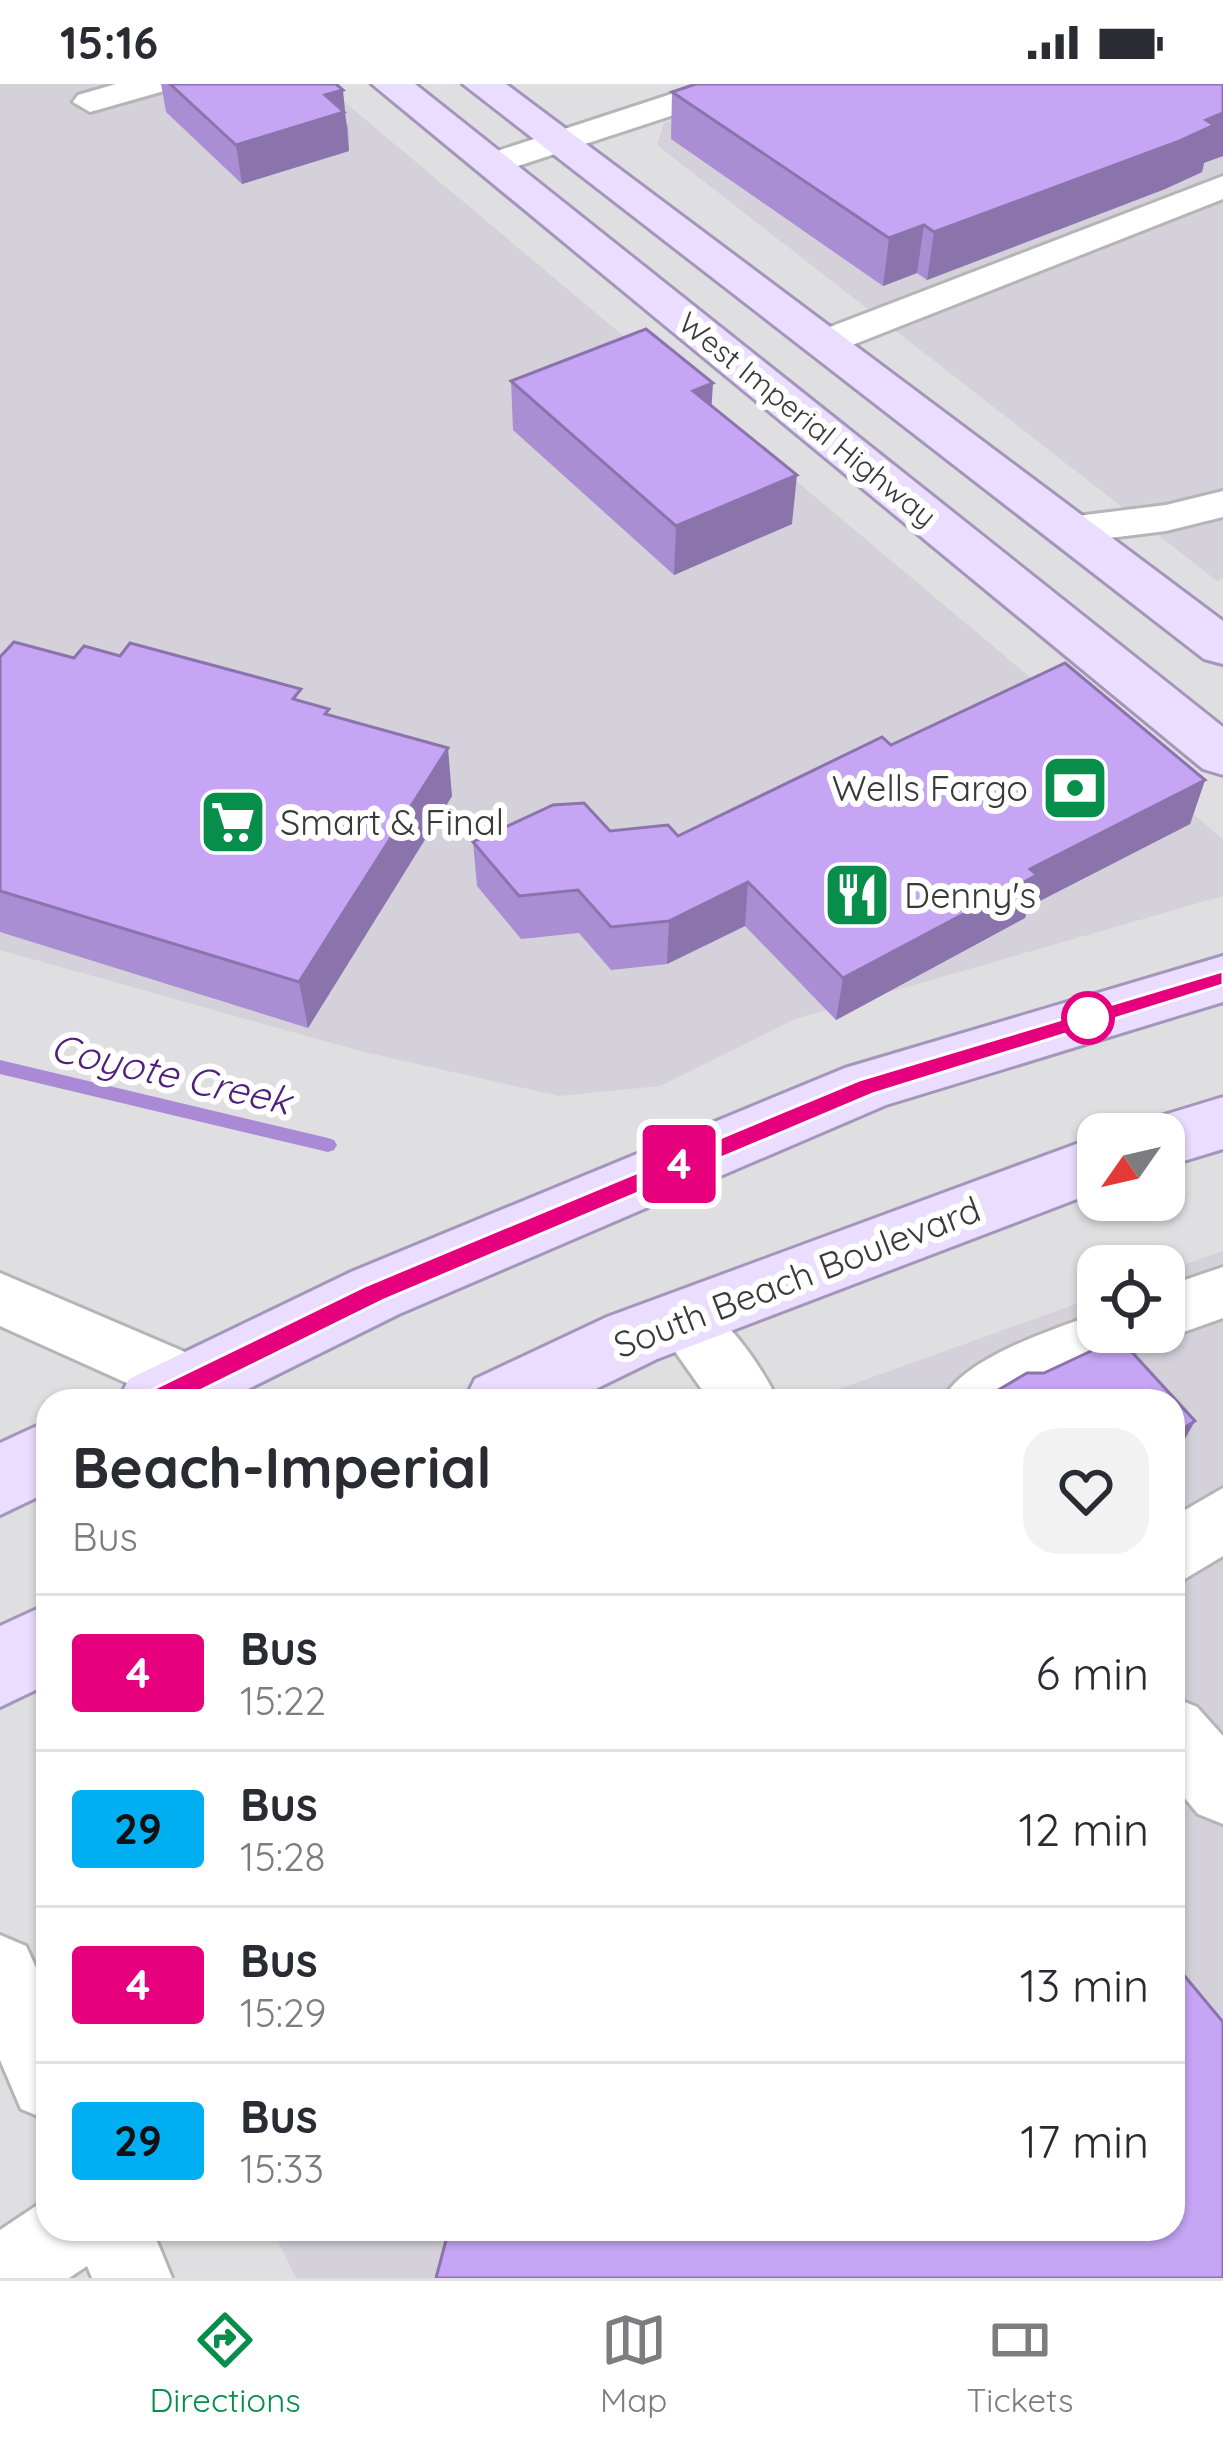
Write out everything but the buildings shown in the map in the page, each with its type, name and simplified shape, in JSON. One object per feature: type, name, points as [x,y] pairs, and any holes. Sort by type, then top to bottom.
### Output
[{"type":"main road","name":"West Imperial Highway","points":[[391,84],[1223,756]]},
{"type":"main road","name":"West Imperial Highway","points":[[482,84],[1223,647]]},
{"type":"main road","points":[[178,1389],[375,1293],[867,1087],[1223,979]]},
{"type":"main road","points":[[1185,1135],[1223,1123]]},
{"type":"main road","name":"South Beach Boulevard","points":[[527,1389],[682,1319],[1077,1171]]},
{"type":"main road","points":[[0,1481],[36,1461]]},
{"type":"main road","points":[[0,1669],[36,1648]]},
{"type":"street","points":[[90,102],[152,84]]},
{"type":"street","points":[[545,132],[651,84]]},
{"type":"street","points":[[477,153],[735,84]]},
{"type":"street","points":[[823,343],[1223,187]]},
{"type":"street","points":[[1069,530],[1166,518],[1223,504]]},
{"type":"street","points":[[1185,1306],[1223,1292]]},
{"type":"street","points":[[0,1298],[167,1389]]},
{"type":"street","points":[[682,1319],[737,1389]]},
{"type":"street","points":[[994,1389],[1077,1348]]},
{"type":"street","points":[[1185,1546],[1223,1518]]},
{"type":"street","points":[[0,1972],[36,2054]]},
{"type":"street","points":[[1,2278],[53,2241]]},
{"type":"street","points":[[117,2241],[132,2278]]},
{"type":"shaded area","points":[[0,84],[323,84],[1223,839],[1223,896],[795,1019],[660,1086],[559,1096],[360,1051],[0,950]]},
{"type":"shaded area","points":[[783,84],[1223,84],[1223,578],[1217,581],[657,145],[664,123]]},
{"type":"shaded area","points":[[1223,1251],[1223,2278],[296,2278],[278,2241],[1185,2241],[1185,1389],[839,1389],[1077,1304],[1077,1353],[1185,1353],[1185,1265]]},
{"type":"waterway","name":"Coyote Creek","points":[[0,1067],[328,1145]]},
{"type":"bus line","name":"4","points":[[179,1389],[375,1293],[867,1087],[1223,979]]},
{"type":"place","name":"Wells Fargo","points":[[1075,788]]},
{"type":"place","name":"Smart & Final","points":[[233,822]]},
{"type":"place","name":"Denny's","points":[[857,895]]}]
